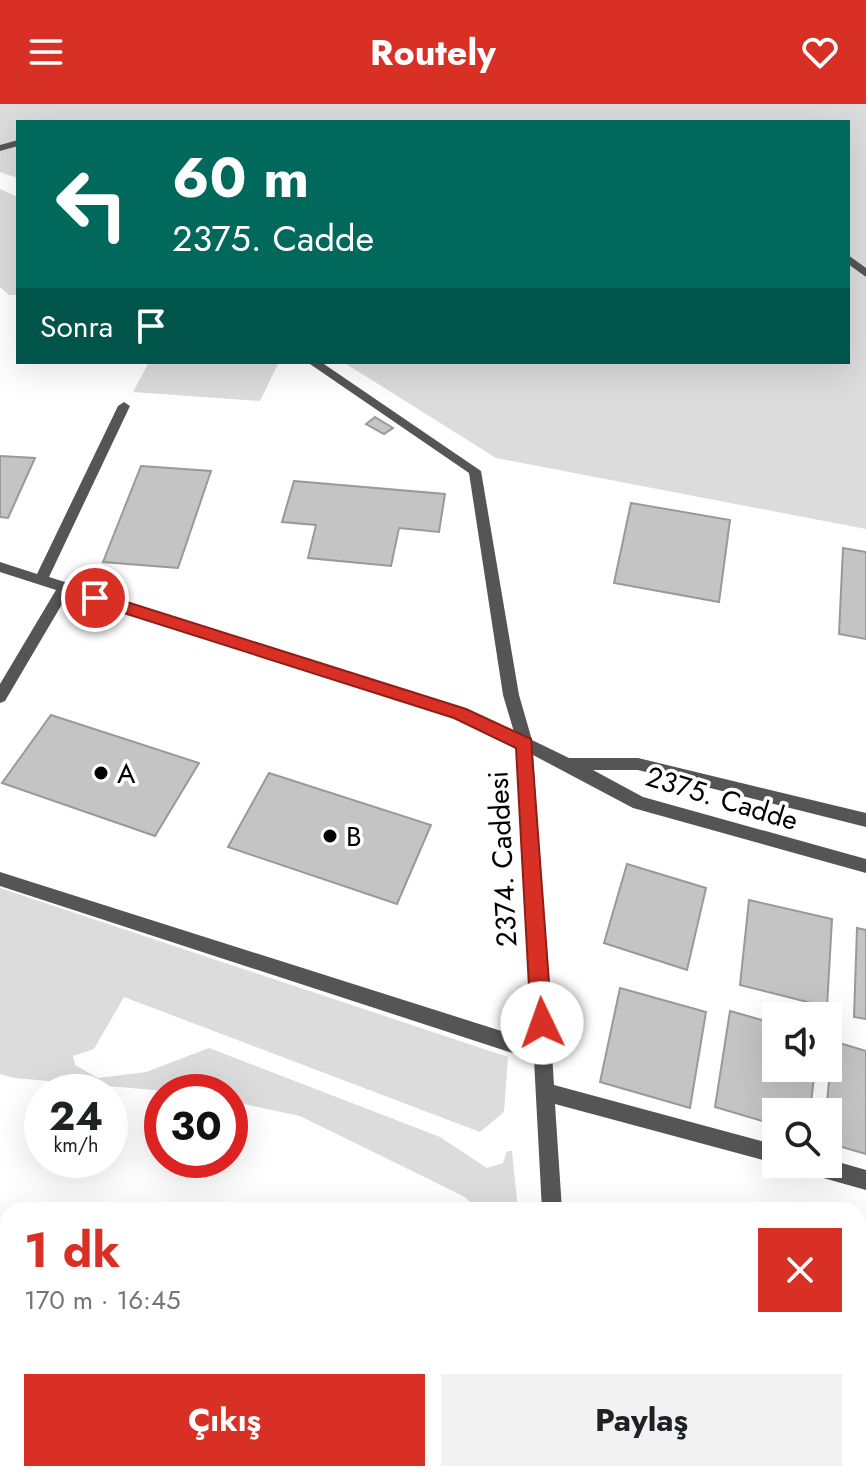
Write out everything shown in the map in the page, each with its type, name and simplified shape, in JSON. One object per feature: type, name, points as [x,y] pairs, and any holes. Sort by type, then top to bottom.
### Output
[{"type":"street","points":[[850,260],[866,274]]},
{"type":"street","name":"2374. Caddesi","points":[[316,364],[475,471],[511,695],[525,744],[552,1202]]},
{"type":"street","points":[[41,580],[124,406]]},
{"type":"street","name":"2375. Cadde","points":[[0,567],[459,713],[569,765],[639,803],[866,866]]},
{"type":"street","points":[[0,697],[64,588]]},
{"type":"street","name":"2375. Cadde","points":[[569,765],[638,764],[866,820]]},
{"type":"street","points":[[0,879],[544,1054]]},
{"type":"street","points":[[546,1092],[762,1151]]},
{"type":"street","points":[[842,1173],[866,1180]]},
{"type":"shaded area","points":[[0,104],[866,104],[866,529],[496,458],[346,364],[850,364],[850,120],[16,120],[16,177],[0,172]]},
{"type":"shaded area","points":[[0,189],[16,196],[16,295],[9,295],[0,287]]},
{"type":"shaded area","points":[[148,364],[278,364],[260,401],[133,392]]},
{"type":"shaded area","points":[[0,888],[508,1057],[504,1112],[480,1132],[124,997],[94,1049],[73,1056],[75,1065],[91,1074],[24,1074],[24,1079],[0,1074]]},
{"type":"shaded area","points":[[209,1048],[440,1137],[487,1168],[503,1163],[507,1151],[512,1151],[517,1202],[470,1202],[300,1116],[248,1105],[248,1074],[144,1074],[144,1089],[128,1088],[128,1074],[146,1072]]},
{"type":"building","points":[[375,417],[393,428],[384,434],[366,424]]},
{"type":"building","points":[[0,456],[35,458],[8,518],[0,517]]},
{"type":"building","points":[[141,466],[211,471],[178,568],[103,562]]},
{"type":"building","points":[[294,481],[445,494],[439,532],[399,528],[391,566],[308,558],[316,525],[282,522]]},
{"type":"building","points":[[631,503],[730,520],[719,602],[614,583]]},
{"type":"building","points":[[843,548],[866,552],[866,639],[839,634]]},
{"type":"building","name":"A","points":[[51,715],[199,763],[155,836],[2,783]]},
{"type":"building","name":"B","points":[[269,773],[431,825],[397,904],[228,847]]},
{"type":"building","points":[[627,864],[706,888],[687,970],[604,943]]},
{"type":"building","points":[[749,900],[832,919],[827,1002],[807,1002],[740,985]]},
{"type":"building","points":[[857,928],[866,930],[866,1019],[854,1017]]},
{"type":"building","points":[[620,988],[706,1012],[690,1108],[600,1082]]},
{"type":"building","points":[[730,1011],[762,1020],[762,1082],[813,1082],[812,1098],[762,1098],[762,1121],[715,1107]]},
{"type":"building","points":[[842,1044],[866,1051],[866,1154],[842,1147],[842,1098],[827,1098],[829,1082],[842,1082]]},
{"type":"place","name":"A","points":[[101,773]]},
{"type":"place","name":"B","points":[[330,836]]},
{"type":"route","points":[[95,598],[459,713],[525,744],[542,1023]]}]
